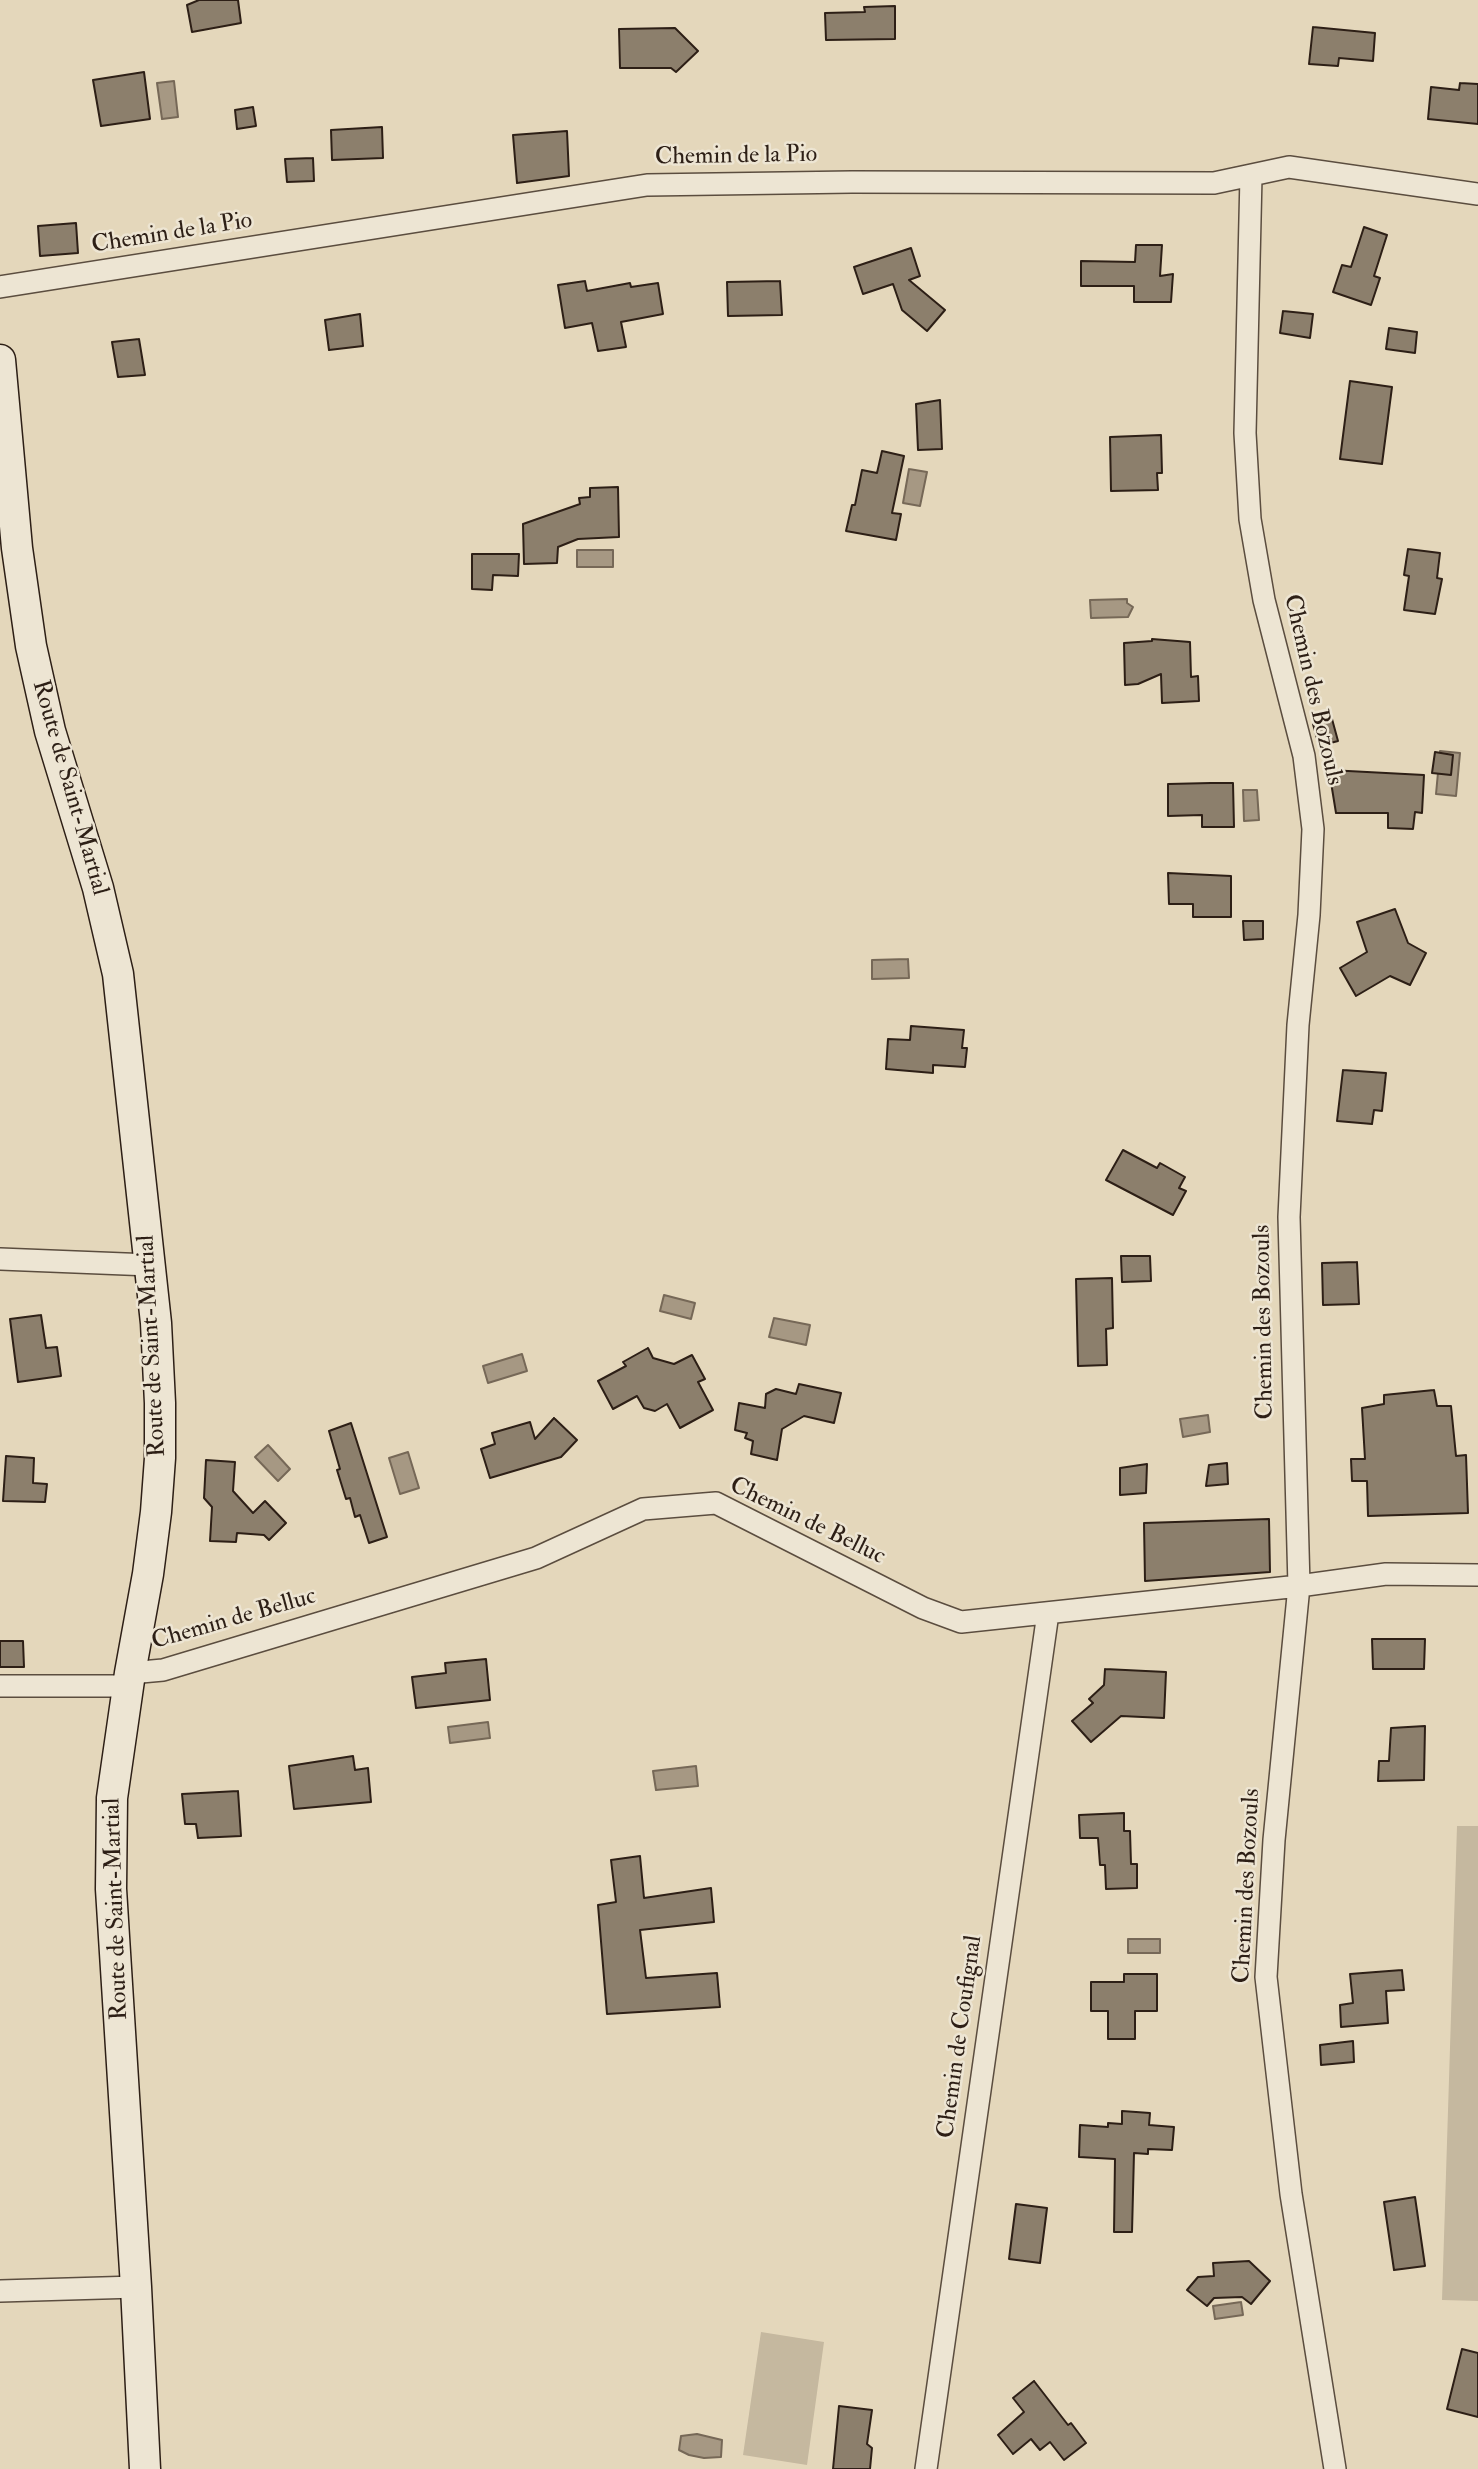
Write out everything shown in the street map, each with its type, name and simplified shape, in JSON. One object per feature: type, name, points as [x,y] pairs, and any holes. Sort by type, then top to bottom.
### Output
[{"type":"main road","name":"Route de Saint-Martial","points":[[0,360],[16,548],[31,646],[50,731],[98,888],[118,974],[156,1323],[160,1458],[148,1574],[112,1798],[111,1889],[145,2469]]},
{"type":"street","name":"Chemin de la Pio","points":[[0,287],[647,185],[852,182],[1214,183],[1289,167],[1478,194]]},
{"type":"street","name":"Chemin des Bozouls","points":[[1251,176],[1245,433],[1250,519],[1264,600],[1304,756],[1313,829],[1298,1025],[1289,1217],[1299,1586],[1274,1840],[1266,1977],[1291,2194],[1335,2469]]},
{"type":"street","points":[[0,1259],[150,1265]]},
{"type":"street","name":"Chemin de Belluc","points":[[0,1686],[129,1679],[536,1558],[643,1509],[716,1503],[923,1608],[961,1622],[1299,1586],[1386,1574],[1478,1575]]},
{"type":"street","name":"Chemin de Coufignal","points":[[926,2469],[1048,1613]]},
{"type":"street","points":[[0,2291],[136,2287]]},
{"type":"shaded area","points":[[174,81],[178,117],[162,119],[157,83]]},
{"type":"shaded area","points":[[909,469],[927,472],[920,506],[903,503]]},
{"type":"shaded area","points":[[577,550],[613,550],[613,567],[577,567]]},
{"type":"shaded area","points":[[1127,599],[1127,603],[1133,607],[1128,617],[1091,618],[1090,600]]},
{"type":"shaded area","points":[[1440,751],[1460,753],[1456,796],[1436,794]]},
{"type":"shaded area","points":[[1243,790],[1257,790],[1259,820],[1244,821]]},
{"type":"shaded area","points":[[908,959],[909,978],[872,979],[872,960]]},
{"type":"shaded area","points":[[664,1295],[695,1303],[691,1319],[660,1311]]},
{"type":"shaded area","points":[[774,1318],[810,1325],[806,1345],[769,1337]]},
{"type":"shaded area","points":[[522,1354],[527,1371],[488,1383],[483,1366]]},
{"type":"shaded area","points":[[1208,1415],[1210,1432],[1183,1437],[1180,1419]]},
{"type":"shaded area","points":[[268,1445],[290,1469],[278,1481],[255,1457]]},
{"type":"shaded area","points":[[408,1452],[419,1488],[400,1494],[389,1458]]},
{"type":"shaded area","points":[[488,1722],[490,1738],[450,1743],[448,1727]]},
{"type":"shaded area","points":[[696,1766],[698,1786],[656,1790],[653,1771]]},
{"type":"shaded area","points":[[1457,1826],[1478,1826],[1478,2301],[1442,2300]]},
{"type":"shaded area","points":[[1128,1939],[1160,1939],[1160,1953],[1128,1953]]},
{"type":"shaded area","points":[[1241,2302],[1243,2315],[1215,2319],[1213,2306]]},
{"type":"shaded area","points":[[761,2332],[824,2342],[807,2465],[743,2455]]},
{"type":"shaded area","points":[[697,2434],[722,2440],[721,2457],[704,2458],[679,2450],[681,2436]]},
{"type":"building","points":[[199,0],[238,0],[241,23],[192,32],[187,5]]},
{"type":"building","points":[[895,6],[895,39],[826,40],[825,13],[865,12],[864,7]]},
{"type":"building","points":[[1313,27],[1375,33],[1373,61],[1339,58],[1338,66],[1309,64]]},
{"type":"building","points":[[675,28],[698,51],[676,72],[671,68],[620,68],[619,29]]},
{"type":"building","points":[[144,72],[150,119],[101,126],[93,80]]},
{"type":"building","points":[[1460,83],[1478,84],[1478,124],[1428,119],[1431,87],[1459,90]]},
{"type":"building","points":[[253,107],[256,126],[237,129],[235,110]]},
{"type":"building","points":[[382,127],[383,158],[332,160],[331,130]]},
{"type":"building","points":[[567,131],[569,176],[517,183],[513,135]]},
{"type":"building","points":[[313,158],[314,181],[287,182],[285,159]]},
{"type":"building","points":[[76,223],[78,253],[40,256],[38,226]]},
{"type":"building","points":[[1364,227],[1387,235],[1374,276],[1380,278],[1371,305],[1333,292],[1342,265],[1351,267]]},
{"type":"building","points":[[1136,245],[1162,245],[1160,276],[1173,274],[1171,302],[1134,302],[1134,286],[1081,286],[1081,261],[1135,262]]},
{"type":"building","points":[[911,248],[920,276],[909,280],[945,310],[927,331],[902,310],[893,284],[863,294],[854,267]]},
{"type":"building","points":[[585,281],[587,291],[630,283],[631,287],[658,283],[663,314],[621,322],[626,347],[598,351],[592,323],[565,328],[558,285]]},
{"type":"building","points":[[780,281],[782,315],[728,316],[727,282]]},
{"type":"building","points":[[1283,311],[1313,314],[1310,338],[1280,333]]},
{"type":"building","points":[[360,314],[363,346],[329,350],[325,320]]},
{"type":"building","points":[[1389,328],[1417,332],[1415,353],[1386,349]]},
{"type":"building","points":[[139,339],[145,375],[118,377],[112,342]]},
{"type":"building","points":[[1350,381],[1392,387],[1382,464],[1340,459]]},
{"type":"building","points":[[940,400],[942,449],[918,450],[916,404]]},
{"type":"building","points":[[1161,435],[1162,473],[1157,473],[1158,490],[1111,491],[1110,437]]},
{"type":"building","points":[[882,451],[904,456],[892,513],[901,514],[896,540],[846,531],[852,505],[855,505],[862,470],[877,473]]},
{"type":"building","points":[[618,487],[619,537],[578,539],[558,547],[557,563],[524,564],[523,524],[580,504],[579,498],[590,497],[590,488]]},
{"type":"building","points":[[1408,549],[1440,553],[1437,578],[1442,579],[1435,614],[1404,610],[1409,576],[1404,575]]},
{"type":"building","points":[[472,554],[519,554],[518,576],[493,575],[492,590],[472,589]]},
{"type":"building","points":[[1152,639],[1190,642],[1191,677],[1198,676],[1199,701],[1162,703],[1161,674],[1138,684],[1125,685],[1124,643]]},
{"type":"building","points":[[1332,719],[1338,741],[1319,746],[1313,724]]},
{"type":"building","points":[[1435,752],[1453,755],[1451,775],[1432,773]]},
{"type":"building","points":[[1329,770],[1424,775],[1422,813],[1415,812],[1413,829],[1388,828],[1388,813],[1336,813]]},
{"type":"building","points":[[1233,783],[1234,827],[1202,827],[1202,815],[1168,816],[1168,784]]},
{"type":"building","points":[[1168,873],[1231,876],[1231,917],[1193,917],[1193,904],[1169,904]]},
{"type":"building","points":[[1395,909],[1408,943],[1426,953],[1410,985],[1390,976],[1356,996],[1340,968],[1367,952],[1357,922]]},
{"type":"building","points":[[1243,921],[1263,921],[1263,939],[1244,940]]},
{"type":"building","points":[[911,1026],[964,1030],[962,1048],[967,1048],[965,1067],[933,1065],[933,1073],[886,1069],[888,1039],[910,1040]]},
{"type":"building","points":[[1343,1070],[1386,1073],[1382,1111],[1374,1110],[1372,1124],[1337,1121]]},
{"type":"building","points":[[1123,1150],[1157,1168],[1160,1163],[1185,1177],[1179,1188],[1186,1191],[1173,1215],[1106,1180]]},
{"type":"building","points":[[1121,1256],[1150,1256],[1151,1281],[1122,1282]]},
{"type":"building","points":[[1357,1262],[1359,1304],[1323,1305],[1322,1263]]},
{"type":"building","points":[[1112,1278],[1113,1328],[1106,1329],[1107,1365],[1078,1366],[1076,1279]]},
{"type":"building","points":[[41,1315],[46,1348],[57,1347],[61,1376],[18,1382],[10,1319]]},
{"type":"building","points":[[648,1348],[653,1358],[674,1364],[692,1355],[705,1379],[698,1382],[713,1410],[680,1428],[667,1404],[655,1411],[644,1408],[637,1396],[613,1409],[598,1381],[626,1366],[623,1362]]},
{"type":"building","points":[[799,1384],[841,1393],[834,1423],[804,1416],[782,1429],[777,1460],[751,1454],[753,1441],[745,1438],[747,1433],[735,1430],[739,1403],[765,1408],[766,1394],[776,1389],[796,1394]]},
{"type":"building","points":[[1434,1390],[1437,1406],[1451,1406],[1456,1456],[1466,1455],[1468,1513],[1368,1516],[1367,1481],[1352,1481],[1351,1459],[1365,1459],[1362,1408],[1384,1404],[1384,1395]]},
{"type":"building","points":[[554,1418],[577,1440],[561,1457],[490,1478],[481,1449],[495,1444],[492,1433],[530,1422],[535,1439]]},
{"type":"building","points":[[351,1423],[387,1537],[369,1543],[360,1515],[355,1517],[350,1498],[346,1499],[329,1431]]},
{"type":"building","points":[[6,1456],[34,1458],[33,1483],[47,1484],[45,1502],[3,1501]]},
{"type":"building","points":[[206,1460],[235,1462],[233,1491],[253,1513],[265,1501],[286,1523],[269,1540],[264,1535],[237,1533],[236,1542],[210,1541],[212,1507],[204,1498]]},
{"type":"building","points":[[1227,1463],[1228,1484],[1206,1486],[1209,1465]]},
{"type":"building","points":[[1147,1464],[1146,1493],[1120,1495],[1120,1468]]},
{"type":"building","points":[[1269,1519],[1270,1572],[1145,1581],[1144,1523]]},
{"type":"building","points":[[1372,1639],[1425,1639],[1424,1669],[1373,1669]]},
{"type":"building","points":[[0,1641],[23,1641],[24,1667],[0,1667]]},
{"type":"building","points":[[486,1659],[490,1700],[416,1708],[412,1677],[446,1673],[445,1663]]},
{"type":"building","points":[[1105,1669],[1166,1672],[1164,1718],[1121,1716],[1091,1742],[1072,1721],[1093,1703],[1089,1699],[1104,1685]]},
{"type":"building","points":[[1425,1726],[1424,1780],[1378,1781],[1379,1761],[1389,1761],[1391,1728]]},
{"type":"building","points":[[353,1756],[355,1770],[368,1768],[371,1802],[294,1809],[289,1766]]},
{"type":"building","points":[[238,1791],[241,1836],[198,1838],[196,1824],[185,1824],[182,1794]]},
{"type":"building","points":[[1124,1813],[1124,1831],[1130,1831],[1131,1864],[1137,1864],[1137,1888],[1106,1889],[1105,1865],[1100,1865],[1098,1838],[1080,1838],[1079,1815]]},
{"type":"building","points":[[640,1856],[644,1898],[711,1888],[714,1922],[640,1930],[646,1978],[717,1973],[720,2007],[607,2014],[598,1905],[616,1902],[611,1860]]},
{"type":"building","points":[[1402,1970],[1404,1990],[1386,1991],[1388,2023],[1341,2027],[1340,2005],[1353,2003],[1350,1974]]},
{"type":"building","points":[[1124,1974],[1157,1974],[1157,2011],[1135,2011],[1135,2039],[1108,2039],[1108,2011],[1091,2011],[1091,1982],[1124,1982]]},
{"type":"building","points":[[1353,2041],[1354,2062],[1321,2065],[1320,2045]]},
{"type":"building","points":[[1122,2111],[1150,2113],[1149,2125],[1174,2127],[1172,2150],[1148,2149],[1148,2154],[1134,2153],[1132,2232],[1114,2232],[1115,2159],[1079,2157],[1080,2125],[1108,2127],[1108,2123],[1122,2124]]},
{"type":"building","points":[[1415,2197],[1425,2266],[1394,2270],[1384,2202]]},
{"type":"building","points":[[1016,2204],[1047,2208],[1040,2263],[1009,2259]]},
{"type":"building","points":[[1249,2261],[1270,2281],[1251,2304],[1242,2297],[1214,2298],[1207,2306],[1187,2290],[1198,2277],[1214,2276],[1213,2263]]},
{"type":"building","points":[[1462,2349],[1478,2353],[1478,2417],[1447,2409]]},
{"type":"building","points":[[1034,2381],[1068,2425],[1071,2423],[1086,2443],[1064,2460],[1050,2442],[1040,2450],[1031,2439],[1013,2454],[998,2435],[1024,2412],[1013,2398]]},
{"type":"building","points":[[839,2406],[872,2410],[867,2444],[872,2448],[870,2469],[833,2469]]}]
